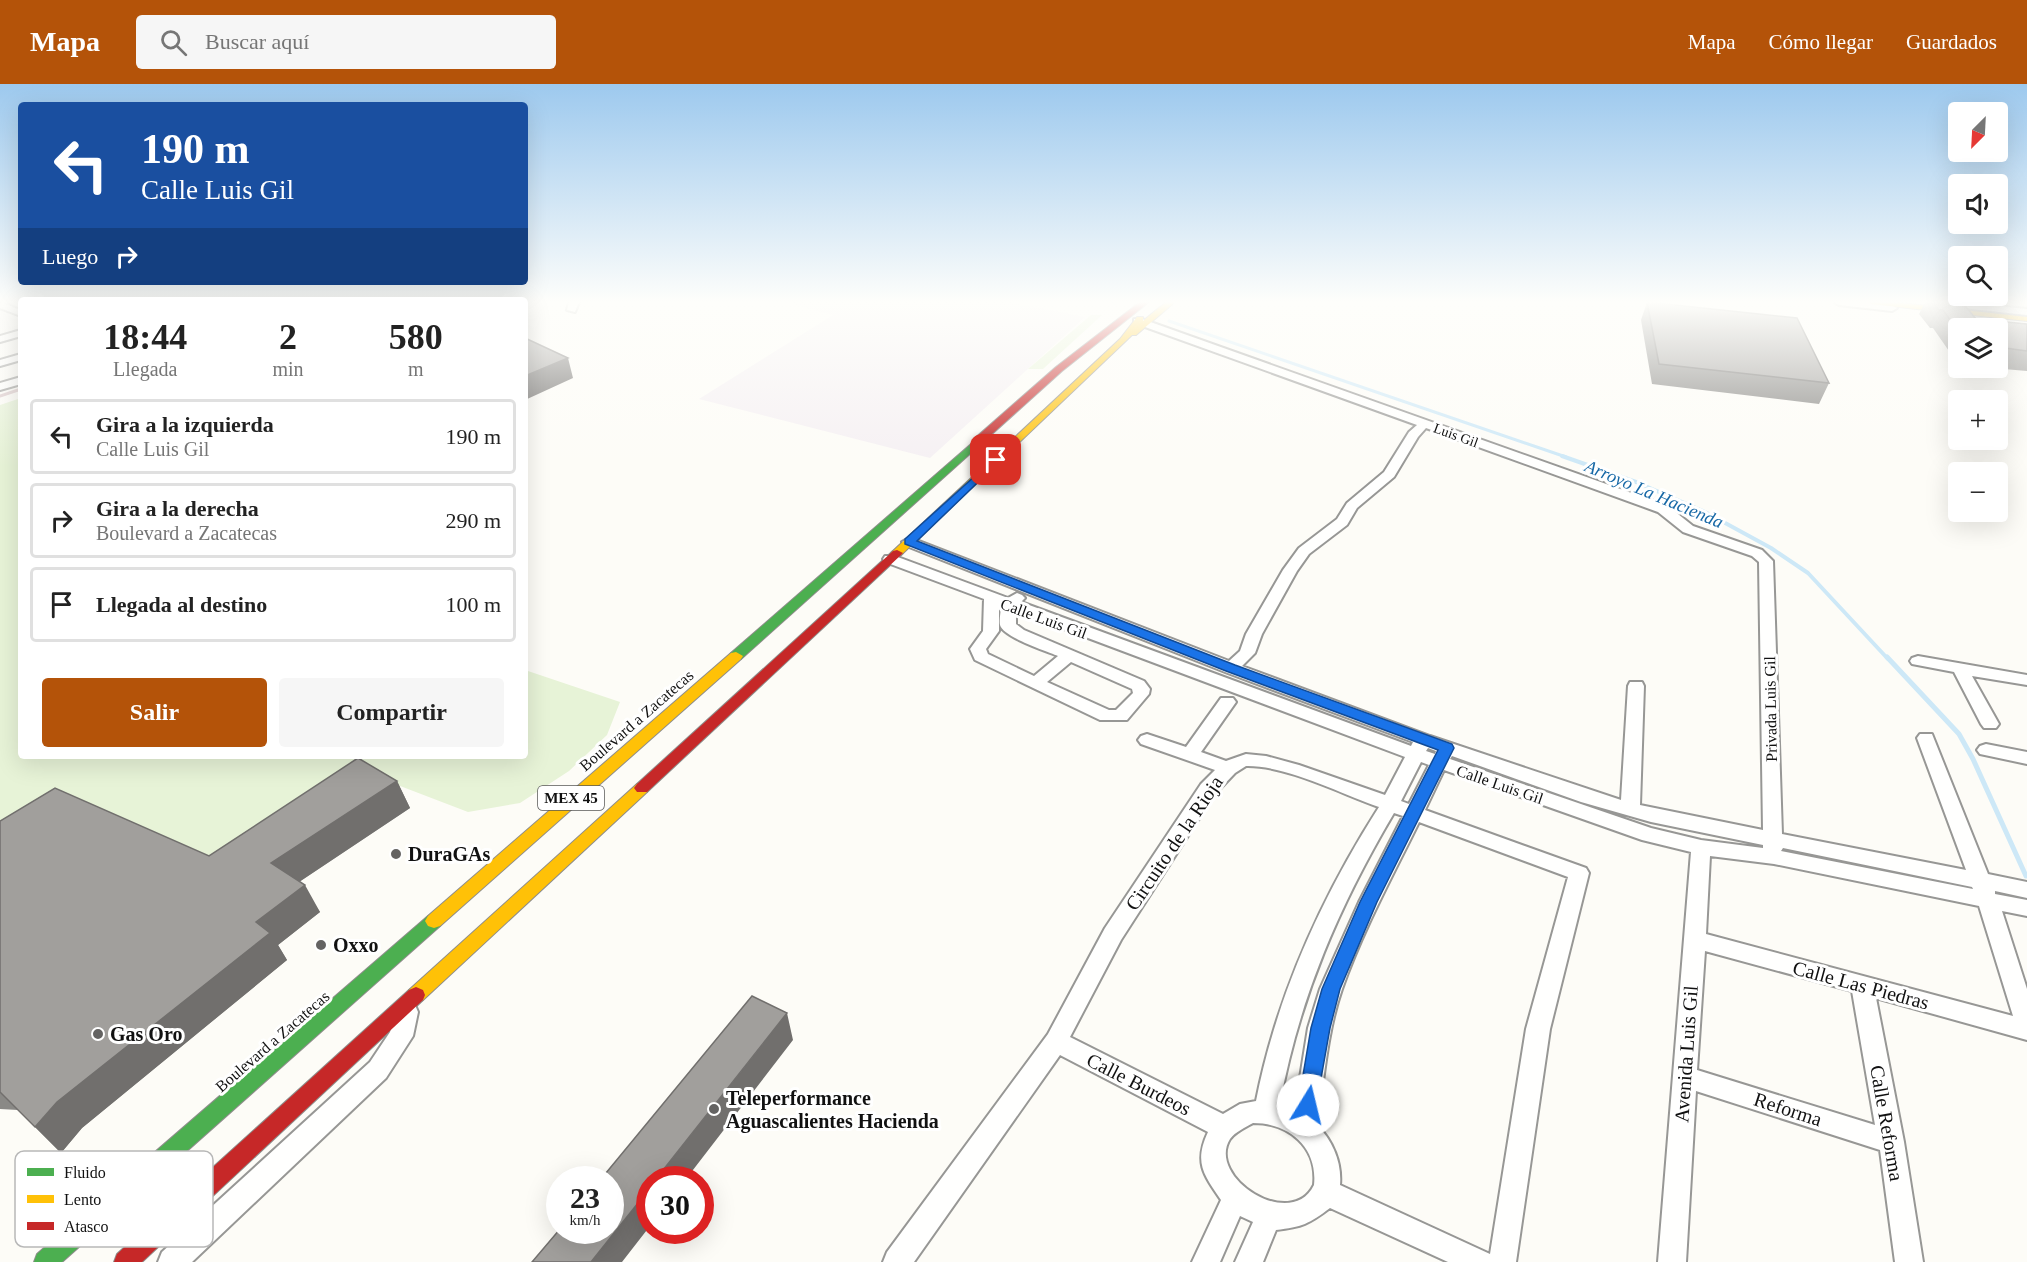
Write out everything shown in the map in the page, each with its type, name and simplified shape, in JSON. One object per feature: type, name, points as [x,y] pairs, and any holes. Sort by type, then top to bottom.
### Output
[{"type":"main road","name":"Boulevard a Zacatecas","points":[[171,1151],[944,473],[1020,401],[1073,357]]},
{"type":"main road","name":"MEX 45","points":[[213,1181],[909,542],[1105,357]]},
{"type":"main road","name":"Boulevard a Zacatecas","points":[[45,1262],[62,1247]]},
{"type":"main road","name":"MEX 45","points":[[125,1262],[141,1247]]},
{"type":"street","name":"Luis Gil","points":[[1239,357],[1663,509],[1688,529],[1757,553],[1766,561]]},
{"type":"street","points":[[0,363],[18,358]]},
{"type":"street","points":[[0,387],[18,381]]},
{"type":"street","points":[[1231,668],[1247,653],[1254,634],[1290,570],[1304,551],[1342,522],[1352,506],[1389,474],[1413,435],[1424,424]]},
{"type":"street","name":"Calle Luis Gil","points":[[909,542],[1231,668],[1420,747]]},
{"type":"street","name":"Calle Luis Gil","points":[[890,559],[1009,605],[1443,755],[1649,835],[1701,847],[1773,848]]},
{"type":"street","name":"Privada Luis Gil","points":[[1766,561],[1773,848]]},
{"type":"street","points":[[991,598],[991,631],[978,649],[981,657],[1114,718],[1121,716],[1141,694],[1142,689],[1138,685],[1018,633],[1008,626],[1009,605],[1027,589]]},
{"type":"street","points":[[1036,682],[1069,655]]},
{"type":"street","points":[[1918,661],[2027,680]]},
{"type":"street","points":[[1960,668],[1989,724]]},
{"type":"street","points":[[1630,809],[1636,686]]},
{"type":"street","points":[[1190,755],[1227,702]]},
{"type":"street","points":[[1926,738],[1984,892],[2027,1024]]},
{"type":"street","points":[[1148,740],[1225,767]]},
{"type":"street","points":[[1266,1112],[1271,1077],[1286,1025],[1325,922],[1355,862],[1420,747]]},
{"type":"street","points":[[1986,750],[2027,758]]},
{"type":"street","points":[[1304,1128],[1320,1028],[1331,989],[1369,902],[1443,755]]},
{"type":"street","name":"Calle Luis Gil","points":[[1443,755],[1773,848],[1984,892],[2027,908]]},
{"type":"street","name":"Circuito de la Rioja","points":[[897,1262],[1056,1041],[1113,934],[1208,789],[1225,767],[1244,759],[1265,761],[1293,769],[1580,873],[1538,1029],[1502,1262]]},
{"type":"street","name":"Avenida Luis Gil","points":[[1672,1262],[1701,847]]},
{"type":"street","name":"Calle Luis Gil","points":[[1984,892],[2027,890]]},
{"type":"street","name":"Calle Las Piedras","points":[[1694,939],[2027,1030]]},
{"type":"street","name":"Calle Reforma","points":[[1862,985],[1891,1142],[1909,1262]]},
{"type":"street","points":[[213,1227],[378,1070],[401,1036],[410,1000]]},
{"type":"street","name":"Calle Burdeos","points":[[1056,1041],[1223,1127]]},
{"type":"street","name":"Reforma","points":[[1685,1077],[1891,1142]]},
{"type":"street","points":[[1249,1112],[1266,1112],[1286,1117],[1304,1128],[1317,1142],[1325,1159],[1328,1176],[1324,1192],[1316,1205],[1302,1215],[1286,1219],[1268,1218],[1250,1211],[1234,1200],[1222,1186],[1215,1171],[1213,1154],[1216,1140],[1223,1127],[1249,1112]]},
{"type":"street","points":[[1324,1192],[1479,1262]]},
{"type":"street","points":[[1206,1262],[1234,1200]]},
{"type":"street","points":[[1249,1262],[1268,1218]]},
{"type":"street","points":[[180,1258],[192,1247]]},
{"type":"shaded area","points":[[766,357],[1041,357],[930,458],[699,399]]},
{"type":"green space","points":[[1042,357],[1056,357],[1043,369],[1028,369]]},
{"type":"green space","points":[[18,399],[18,759],[528,759],[528,671],[620,702],[607,735],[569,771],[520,803],[468,812],[374,776],[235,877],[0,853],[0,405]]},
{"type":"building","points":[[528,357],[568,358],[528,375]]},
{"type":"building","points":[[1658,357],[1816,357],[1829,383],[1659,364]]},
{"type":"building","name":"Gas Oro","points":[[356,759],[397,781],[271,863],[305,885],[256,922],[270,933],[57,1102],[35,1127],[0,1092],[0,821],[55,788],[209,856]]},
{"type":"building","points":[[752,996],[787,1013],[666,1166],[636,1166],[636,1206],[624,1221],[624,1166],[612,1166]]},
{"type":"building","points":[[547,1244],[605,1244],[591,1262],[532,1262]]},
{"type":"waterway","name":"Arroyo La Hacienda","points":[[1274,357],[1566,457]]},
{"type":"waterway","name":"Arroyo La Hacienda","points":[[1562,456],[1636,482],[1705,512],[1771,548],[1808,573],[1888,659]]},
{"type":"waterway","name":"Arroyo La Hacienda","points":[[1887,657],[1959,734],[1973,759],[2026,876]]},
{"type":"railway","points":[[0,396],[18,390]]},
{"type":"traffic: fast","points":[[736,656],[978,441]]},
{"type":"traffic: fast","points":[[172,1151],[434,921]]},
{"type":"traffic: fast","points":[[45,1262],[62,1247]]},
{"type":"traffic: slow","points":[[897,553],[1106,357]]},
{"type":"traffic: slow","points":[[434,921],[736,656]]},
{"type":"traffic: slow","points":[[416,995],[642,788]]},
{"type":"traffic: jam","points":[[978,441],[1074,357]]},
{"type":"traffic: jam","points":[[642,788],[897,553]]},
{"type":"traffic: jam","points":[[213,1181],[416,995]]},
{"type":"traffic: jam","points":[[125,1262],[141,1247]]},
{"type":"place","name":"DuraGAs","points":[[396,854]]},
{"type":"place","name":"Oxxo","points":[[321,945]]},
{"type":"place","name":"Gas Oro","points":[[98,1034]]},
{"type":"place","name":"Teleperformance Aguascalientes Hacienda","points":[[714,1109]]},
{"type":"route","points":[[996,460],[909,542],[1231,668],[1447,748],[1369,902],[1331,989],[1320,1028],[1308,1105]]}]
